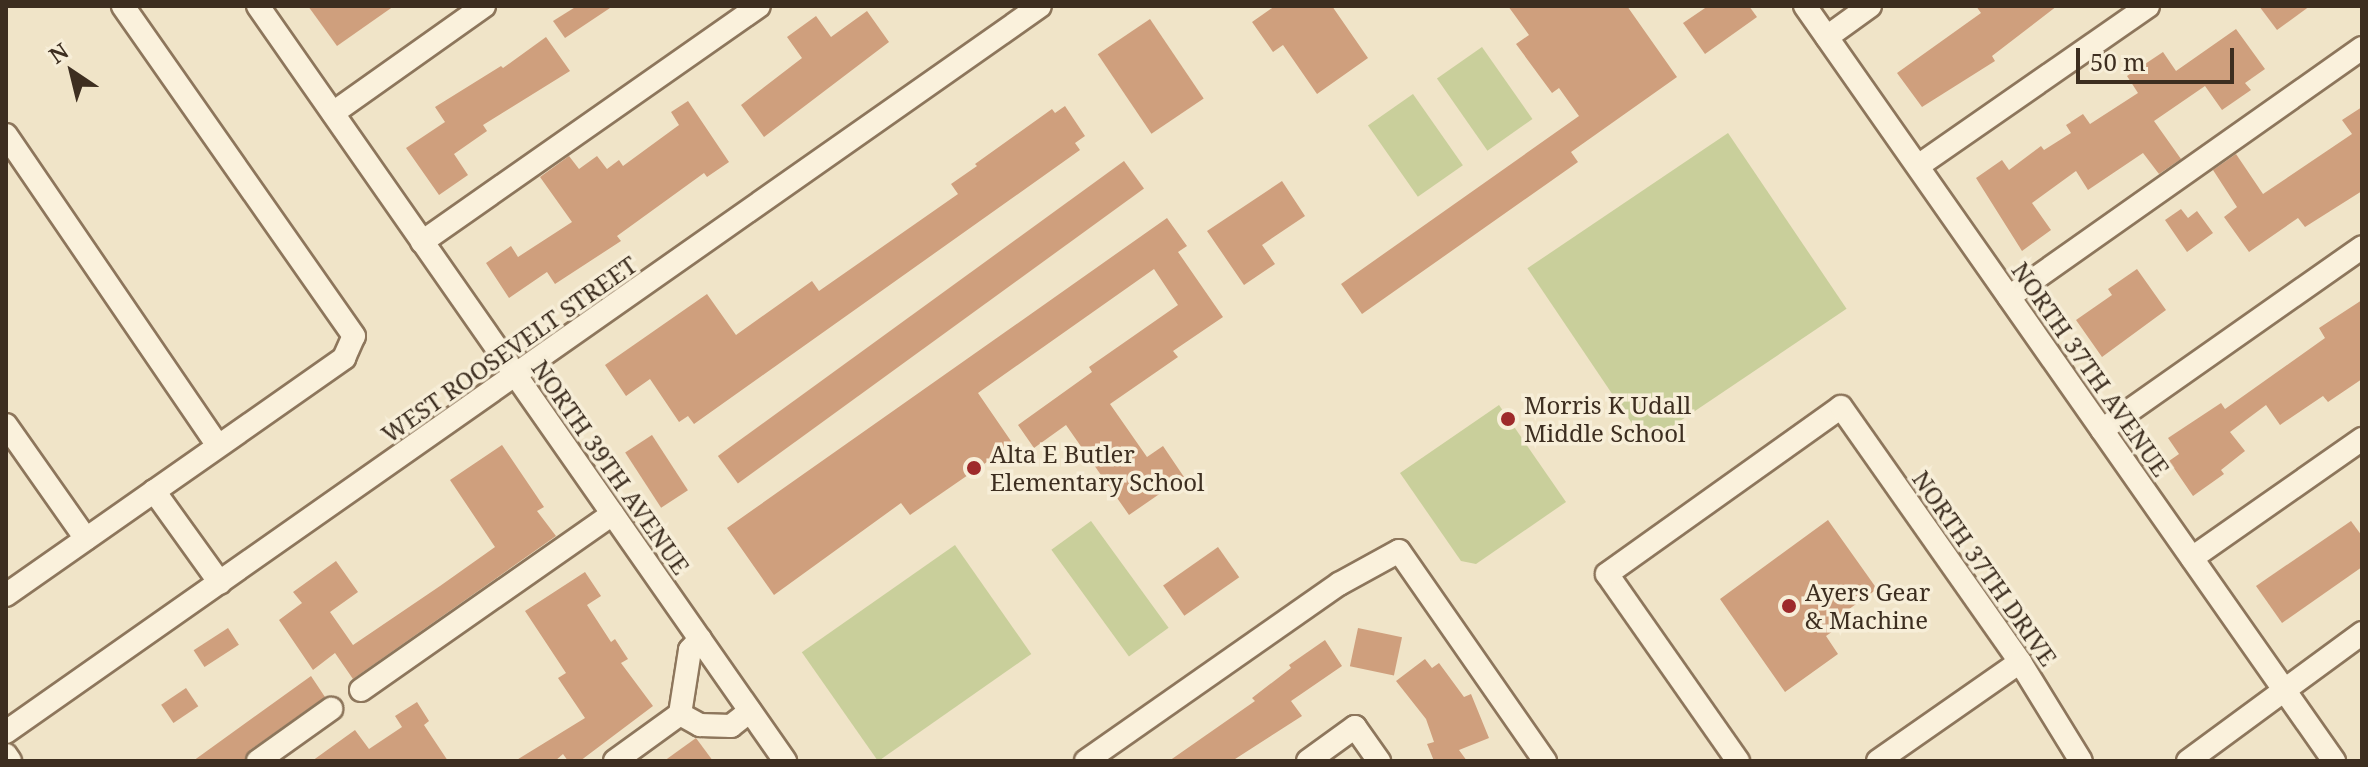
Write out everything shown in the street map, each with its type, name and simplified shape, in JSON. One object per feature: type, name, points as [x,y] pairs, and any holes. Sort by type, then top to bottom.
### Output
[{"type":"street","points":[[6,595],[344,358],[354,336],[123,6]]},
{"type":"street","name":"NORTH 39TH AVENUE","points":[[258,6],[785,761]]},
{"type":"street","points":[[333,113],[484,6]]},
{"type":"street","points":[[422,242],[759,6]]},
{"type":"street","name":"NORTH 37TH AVENUE","points":[[1805,6],[2334,761]]},
{"type":"street","points":[[1827,37],[1870,6]]},
{"type":"street","points":[[1918,166],[2148,6]]},
{"type":"street","name":"WEST ROOSEVELT STREET","points":[[6,732],[1037,7]]},
{"type":"street","points":[[2009,297],[2362,48]]},
{"type":"street","points":[[6,135],[218,446]]},
{"type":"street","points":[[2102,430],[2362,247]]},
{"type":"street","name":"NORTH 37TH DRIVE","points":[[1738,761],[1607,574],[1841,407],[2020,662],[2081,761]]},
{"type":"street","points":[[6,425],[86,539]]},
{"type":"street","points":[[2192,558],[2362,439]]},
{"type":"street","points":[[154,491],[220,583]]},
{"type":"street","points":[[361,690],[612,514]]},
{"type":"street","points":[[1086,761],[1339,584],[1399,551],[1545,761]]},
{"type":"street","points":[[2188,761],[2283,688],[2362,633]]},
{"type":"street","points":[[615,761],[680,714],[690,650],[700,639]]},
{"type":"street","points":[[1878,761],[2020,662]]},
{"type":"street","points":[[258,761],[331,709]]},
{"type":"street","points":[[680,714],[700,725],[731,726],[750,711]]},
{"type":"street","points":[[1308,761],[1355,727],[1379,761]]},
{"type":"street","points":[[6,755],[10,761]]},
{"type":"green space","points":[[1482,47],[1532,119],[1487,151],[1437,79]]},
{"type":"green space","points":[[1413,94],[1463,165],[1418,197],[1368,126]]},
{"type":"green space","points":[[1728,133],[1847,309],[1646,444],[1527,268]]},
{"type":"green space","points":[[1499,405],[1566,502],[1476,564],[1461,561],[1400,473]]},
{"type":"green space","points":[[1091,521],[1169,628],[1129,657],[1051,550]]},
{"type":"green space","points":[[955,545],[1031,654],[878,761],[802,652]]},
{"type":"building","points":[[308,6],[394,6],[337,46]]},
{"type":"building","points":[[577,6],[613,6],[565,38],[553,21]]},
{"type":"building","points":[[1275,6],[1332,6],[1368,58],[1317,94],[1283,45],[1273,52],[1252,22]]},
{"type":"building","points":[[1508,6],[1627,6],[1677,77],[1571,152],[1578,162],[1362,314],[1341,284],[1579,116],[1559,88],[1552,93],[1516,44],[1529,35]]},
{"type":"building","points":[[1708,6],[1749,6],[1757,17],[1705,54],[1683,23]]},
{"type":"building","points":[[1976,6],[2057,6],[1992,56],[1995,61],[1922,107],[1897,73],[1981,13]]},
{"type":"building","points":[[2259,6],[2310,6],[2277,30]]},
{"type":"building","points":[[867,11],[889,42],[764,137],[741,105],[802,58],[787,37],[816,16],[831,37]]},
{"type":"building","points":[[1150,19],[1204,99],[1151,134],[1098,54]]},
{"type":"building","points":[[2236,29],[2265,69],[2245,83],[2251,90],[2222,110],[2205,86],[2154,121],[2181,159],[2159,174],[2143,153],[2088,190],[2076,171],[2032,203],[2051,230],[2022,251],[1976,178],[2002,160],[2009,170],[2041,146],[2044,150],[2071,133],[2066,125],[2083,114],[2090,124],[2138,93],[2127,76],[2163,52],[2176,71]]},
{"type":"building","points":[[546,37],[570,71],[483,125],[487,131],[454,154],[468,175],[439,195],[406,148],[445,122],[435,107],[501,66],[503,68]]},
{"type":"building","points":[[688,101],[729,162],[707,177],[704,173],[617,236],[621,241],[555,284],[547,272],[509,298],[486,263],[511,246],[518,257],[572,222],[540,177],[569,156],[579,169],[597,156],[607,169],[619,160],[623,166],[679,125],[671,112]]},
{"type":"building","points":[[1065,106],[1085,136],[1075,143],[1080,150],[694,424],[688,416],[679,422],[650,379],[626,396],[605,365],[707,294],[736,335],[812,281],[819,291],[958,194],[951,184],[977,166],[975,164],[1052,109],[1055,113]]},
{"type":"building","points":[[2362,107],[2362,191],[2305,227],[2298,218],[2249,252],[2224,217],[2237,207],[2213,170],[2236,154],[2263,194],[2352,134],[2342,120]]},
{"type":"building","points":[[1124,161],[1144,189],[738,484],[718,456]]},
{"type":"building","points":[[1282,181],[1305,216],[1262,245],[1275,264],[1244,285],[1207,231]]},
{"type":"building","points":[[2181,209],[2188,218],[2197,211],[2213,233],[2187,252],[2165,220]]},
{"type":"building","points":[[1167,218],[1187,246],[1178,252],[1223,317],[1173,351],[1178,357],[1110,404],[1147,457],[1163,446],[1184,477],[1129,515],[1066,425],[1034,448],[1018,425],[1092,372],[1089,367],[1178,305],[1154,269],[978,393],[1013,444],[910,515],[901,503],[774,595],[727,528]]},
{"type":"building","points":[[2137,269],[2166,310],[2102,357],[2076,320],[2112,295],[2108,289]]},
{"type":"building","points":[[2362,300],[2362,379],[2328,402],[2323,396],[2280,425],[2266,405],[2230,432],[2245,451],[2221,470],[2224,474],[2193,496],[2169,461],[2179,454],[2168,438],[2221,403],[2225,409],[2325,338],[2319,328]]},
{"type":"building","points":[[652,435],[688,490],[661,508],[625,452]]},
{"type":"building","points":[[502,445],[544,507],[537,511],[556,536],[353,679],[335,653],[313,670],[279,620],[302,603],[293,592],[336,561],[358,592],[330,612],[353,645],[440,586],[495,547],[450,480]]},
{"type":"building","name":"Ayers Gear & Machine","points":[[1828,520],[1877,589],[1845,612],[1850,619],[1826,636],[1838,654],[1785,692],[1720,599]]},
{"type":"building","points":[[2351,521],[2362,536],[2362,567],[2282,623],[2256,586]]},
{"type":"building","points":[[1218,547],[1239,577],[1184,616],[1163,585]]},
{"type":"building","points":[[585,572],[601,596],[587,605],[611,642],[615,639],[628,659],[621,663],[653,706],[580,761],[568,761],[563,754],[555,761],[515,761],[585,718],[558,678],[566,673],[525,611]]},
{"type":"building","points":[[228,628],[239,645],[205,667],[194,650]]},
{"type":"building","points":[[1358,628],[1402,637],[1394,676],[1350,666]]},
{"type":"building","points":[[1325,640],[1342,666],[1291,701],[1302,716],[1232,761],[1169,761],[1255,701],[1252,698],[1291,668],[1289,665]]},
{"type":"building","points":[[1425,659],[1432,668],[1439,663],[1464,697],[1471,694],[1489,738],[1459,750],[1467,761],[1434,761],[1427,744],[1434,742],[1426,719],[1396,681]]},
{"type":"building","points":[[311,676],[325,697],[250,750],[245,759],[193,761]]},
{"type":"building","points":[[186,688],[198,706],[173,723],[161,705]]},
{"type":"building","points":[[417,702],[429,721],[424,725],[448,761],[312,761],[355,730],[369,749],[402,727],[395,716]]},
{"type":"building","points":[[696,738],[713,761],[664,761]]},
{"type":"place","name":"Morris K Udall Middle School","points":[[1508,419]]},
{"type":"place","name":"Alta E Butler Elementary School","points":[[974,468]]},
{"type":"place","name":"Ayers Gear & Machine","points":[[1789,606]]}]
